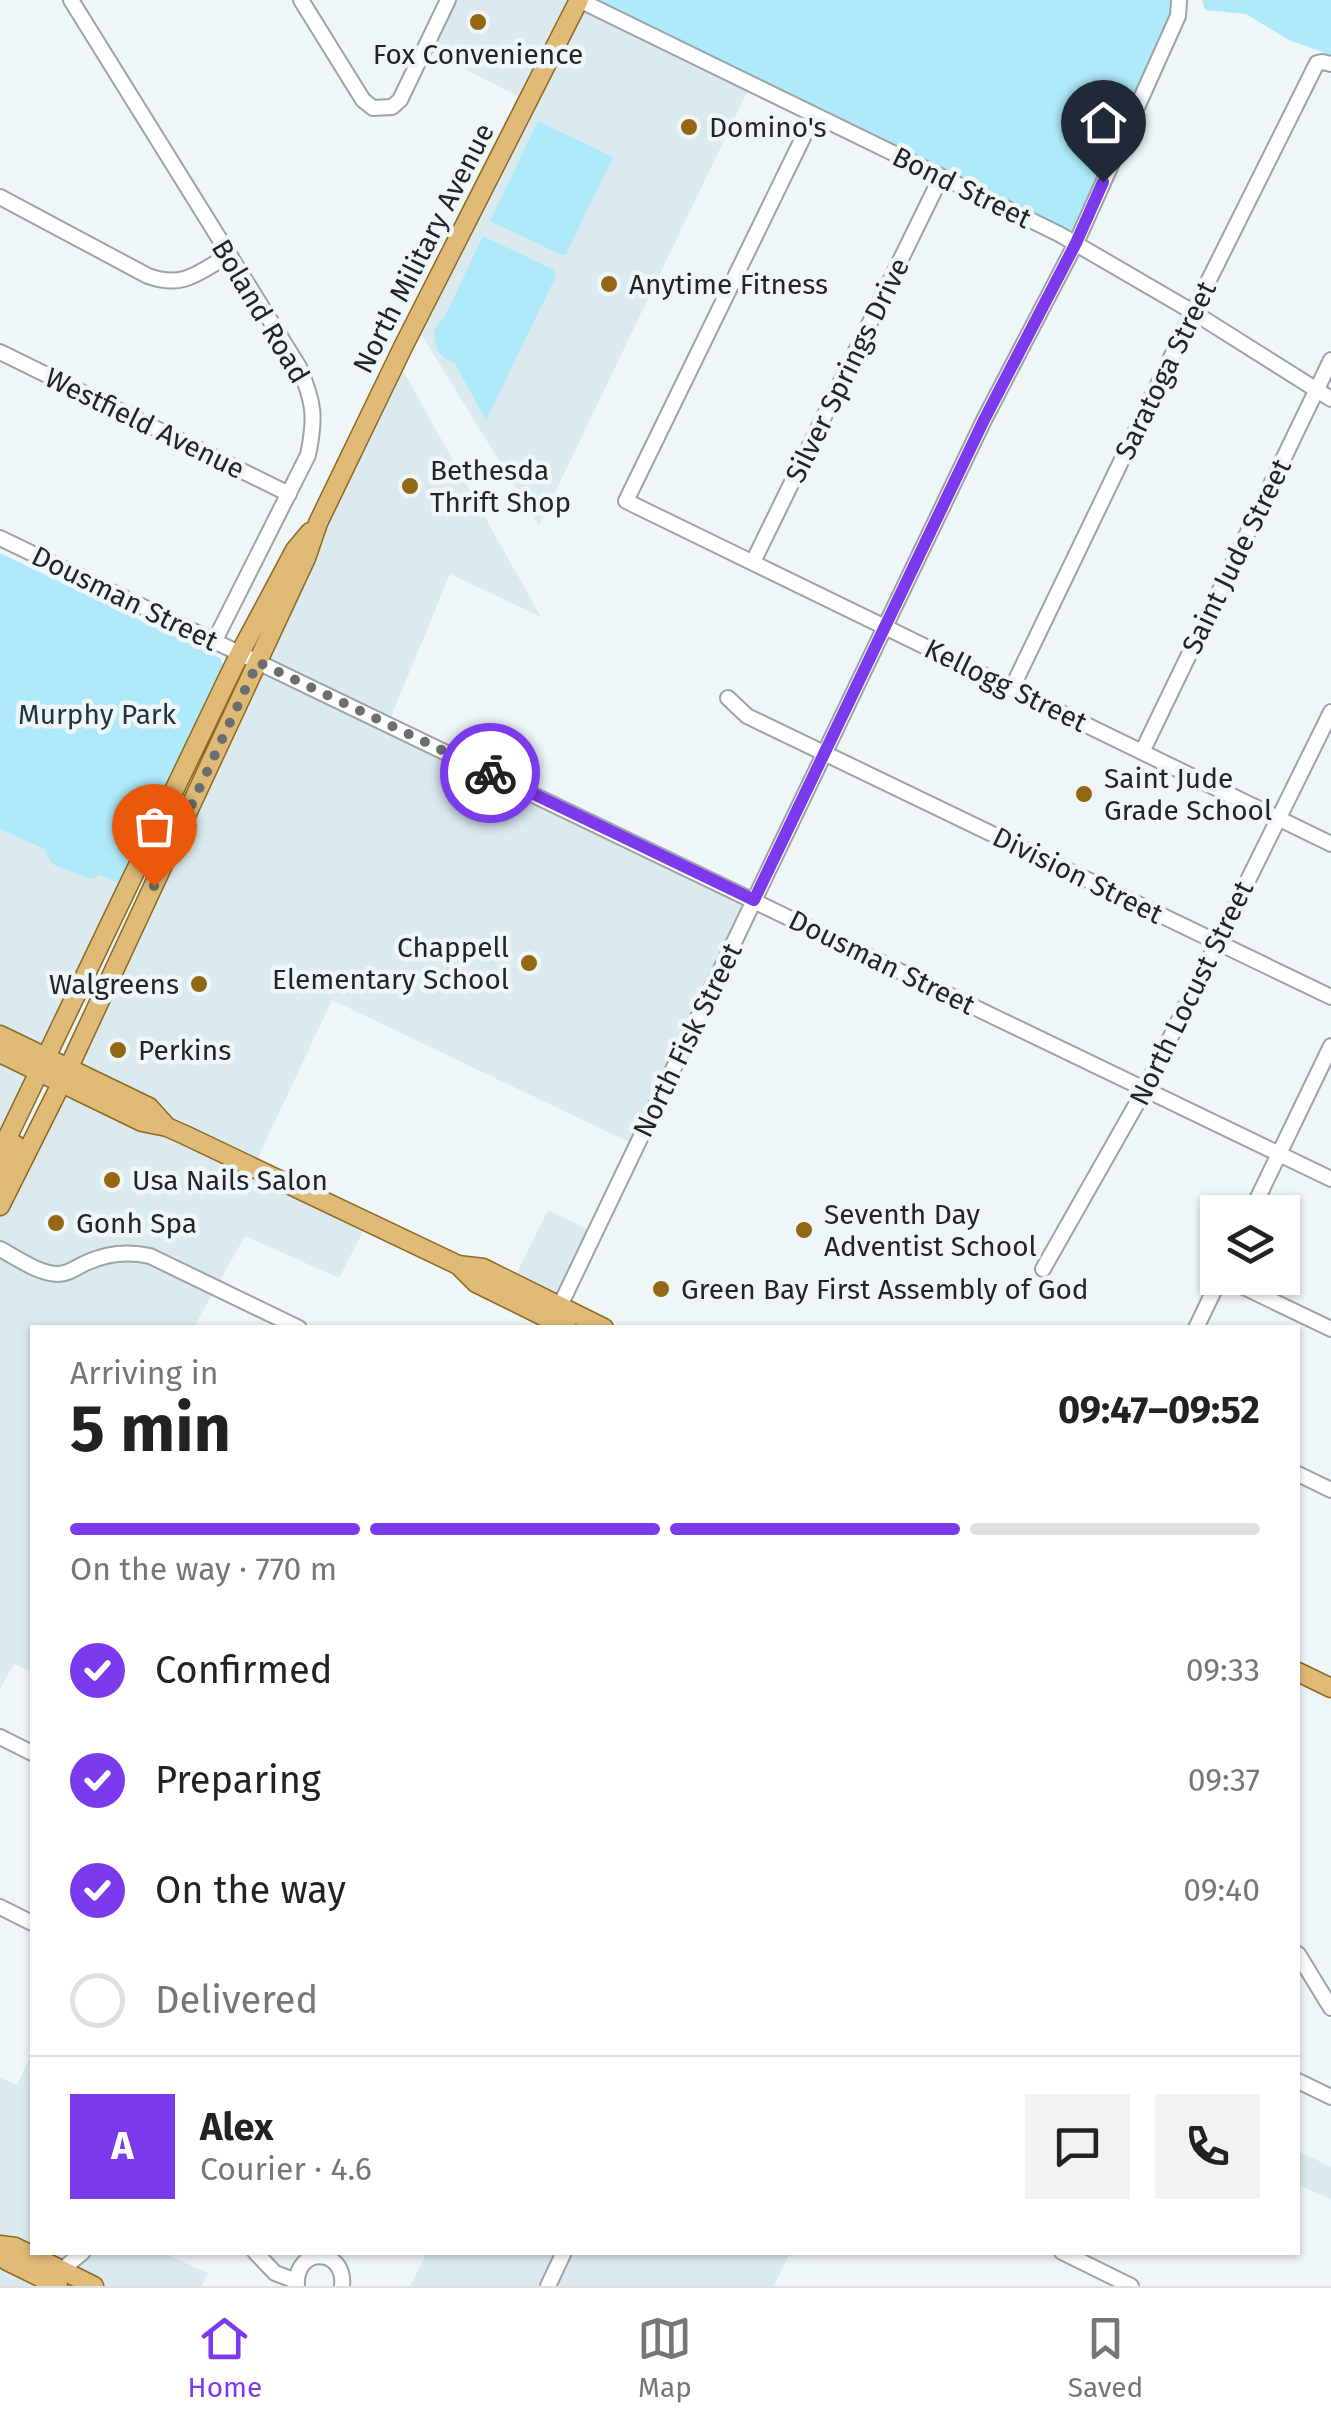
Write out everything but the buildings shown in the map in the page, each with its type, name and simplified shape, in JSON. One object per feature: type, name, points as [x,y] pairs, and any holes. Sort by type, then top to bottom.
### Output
[{"type":"main road","name":"North Military Avenue","points":[[55,1070],[258,662],[318,523],[402,347],[579,0]]},
{"type":"main road","name":"North Military Avenue","points":[[55,1070],[115,916],[240,652],[295,550],[318,523]]},
{"type":"main road","points":[[0,1035],[142,1122],[166,1127],[254,1166],[458,1265],[476,1283],[557,1320],[586,1325]]},
{"type":"main road","points":[[0,1053],[55,1070]]},
{"type":"main road","points":[[0,1153],[55,1070]]},
{"type":"main road","points":[[0,1178],[55,1070]]},
{"type":"main road","points":[[0,1206],[55,1070]]},
{"type":"main road","points":[[1300,1673],[1331,1688]]},
{"type":"main road","points":[[0,2245],[15,2246],[54,2281]]},
{"type":"main road","points":[[0,2254],[7,2262],[54,2281],[94,2286]]},
{"type":"street","name":"Boland Road","points":[[70,0],[298,367],[311,396],[314,428],[308,455],[215,640]]},
{"type":"street","points":[[301,0],[363,100],[373,108],[392,107],[400,100],[448,0]]},
{"type":"street","name":"Bond Street","points":[[579,0],[1076,243],[1331,399]]},
{"type":"street","name":"North Fisk Street","points":[[557,1320],[984,420],[1076,243],[1178,16],[1178,1]]},
{"type":"street","name":"Saratoga Street","points":[[1012,688],[1192,312],[1317,64],[1329,63]]},
{"type":"street","name":"Kellogg Street","points":[[814,115],[626,501],[1331,844]]},
{"type":"street","name":"Silver Springs Drive","points":[[753,562],[941,177]]},
{"type":"street","points":[[0,197],[164,282],[183,281],[229,255]]},
{"type":"street","name":"Westfield Avenue","points":[[0,352],[289,494]]},
{"type":"street","name":"Saint Jude Street","points":[[1142,752],[1331,360]]},
{"type":"street","name":"Dousman Street","points":[[0,538],[1331,1179]]},
{"type":"street","name":"Division Street","points":[[728,698],[747,716],[1331,996]]},
{"type":"street","name":"North Locust Street","points":[[1043,1269],[1145,1089],[1331,712]]},
{"type":"street","points":[[1260,1195],[1331,1046]]},
{"type":"street","points":[[0,1250],[55,1274],[113,1254],[150,1256],[293,1325]]},
{"type":"street","points":[[1198,1325],[1213,1295]]},
{"type":"street","points":[[1258,1295],[1331,1329]]},
{"type":"street","points":[[1300,1475],[1331,1490]]},
{"type":"street","points":[[0,1737],[30,1752]]},
{"type":"street","points":[[0,1908],[30,1922]]},
{"type":"street","points":[[1300,1957],[1331,2008]]},
{"type":"street","points":[[1300,2082],[1331,2097]]},
{"type":"street","points":[[54,2281],[80,2255]]},
{"type":"street","points":[[258,2255],[275,2272],[294,2282],[306,2260],[322,2256],[341,2270],[342,2286]]},
{"type":"street","points":[[548,2286],[563,2255]]},
{"type":"street","points":[[1068,2255],[1131,2286]]},
{"type":"shaded area","points":[[448,0],[579,0],[751,84],[539,526],[415,324],[527,101],[425,49]]},
{"type":"shaded area","points":[[397,360],[541,617],[450,574],[388,724],[754,900],[637,1146],[332,1000],[254,1166],[368,1222],[339,1278],[245,1236],[195,1325],[30,1325],[30,1671],[14,1664],[0,1689],[0,1206]]},
{"type":"shaded area","points":[[0,829],[122,885],[0,1129]]},
{"type":"shaded area","points":[[548,1210],[595,1233],[560,1306],[512,1283]]},
{"type":"shaded area","points":[[30,2058],[30,2255],[168,2255],[208,2273],[202,2286],[0,2286],[0,2078],[17,2085]]},
{"type":"shaded area","points":[[1300,2152],[1331,2167],[1331,2199],[1300,2186]]},
{"type":"shaded area","points":[[426,2255],[789,2255],[774,2286],[410,2286]]},
{"type":"green space","points":[[579,0],[1187,0],[1076,243]]},
{"type":"green space","points":[[1202,0],[1331,0],[1331,64],[1323,52],[1289,40],[1246,14],[1205,10]]},
{"type":"green space","points":[[538,121],[613,157],[566,254],[562,255],[490,221]]},
{"type":"green space","points":[[483,236],[554,270],[556,276],[486,420],[454,362],[438,350],[434,329],[444,318]]},
{"type":"green space","name":"Murphy Park","points":[[0,553],[220,658],[225,670],[122,885],[100,875],[91,879],[54,865],[46,850],[0,829]]},
{"type":"way so far","points":[[154,886],[258,662],[490,773]]},
{"type":"place","name":"Fox Convenience","points":[[478,22]]},
{"type":"place","name":"Domino's","points":[[689,127]]},
{"type":"place","name":"Anytime Fitness","points":[[609,284]]},
{"type":"place","name":"Bethesda Thrift Shop","points":[[410,486]]},
{"type":"place","name":"Saint Jude Grade School","points":[[1084,794]]},
{"type":"place","name":"Chappell Elementary School","points":[[529,963]]},
{"type":"place","name":"Walgreens","points":[[199,984]]},
{"type":"place","name":"Perkins","points":[[118,1050]]},
{"type":"place","name":"Usa Nails Salon","points":[[112,1180]]},
{"type":"place","name":"Gonh Spa","points":[[56,1223]]},
{"type":"place","name":"Seventh Day Adventist School","points":[[804,1230]]},
{"type":"place","name":"Green Bay First Assembly of God","points":[[661,1289]]},
{"type":"route","points":[[490,773],[754,900],[1103,182]]}]
